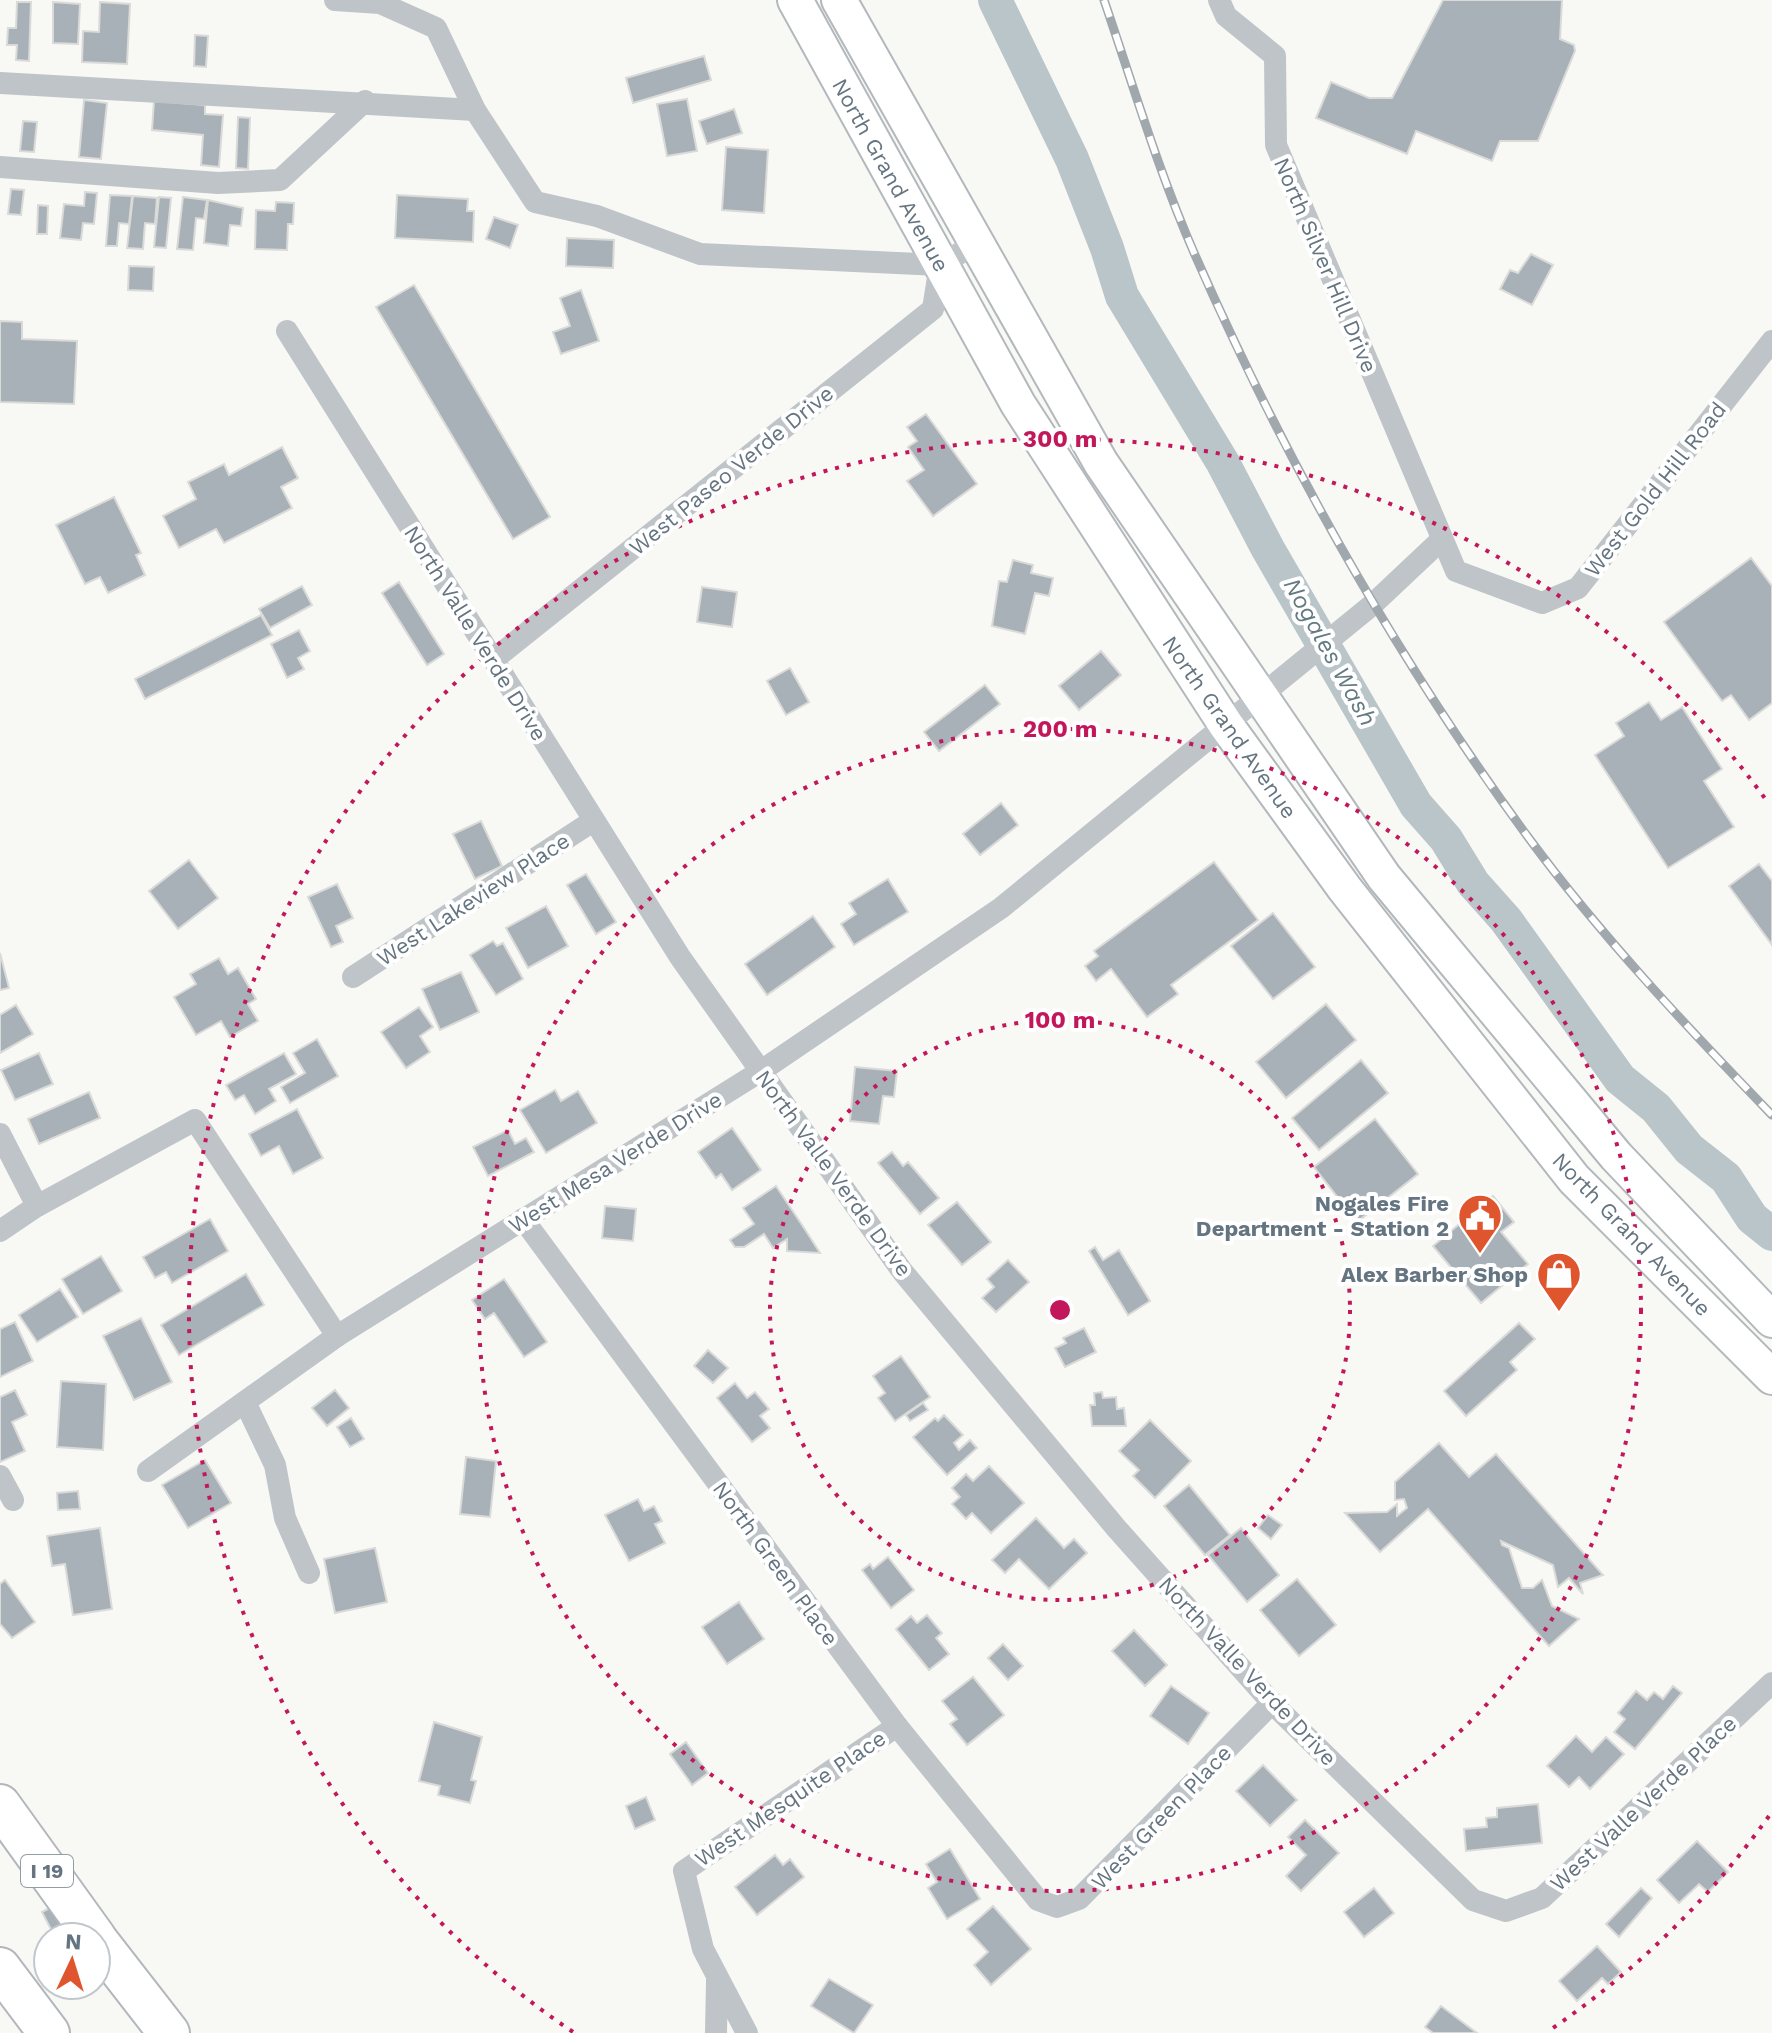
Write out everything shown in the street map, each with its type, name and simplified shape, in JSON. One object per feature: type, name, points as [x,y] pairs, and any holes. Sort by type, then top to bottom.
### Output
[{"type":"highway","name":"I 19","points":[[0,1805],[83,1921]]},
{"type":"highway","name":"I 19","points":[[112,1960],[169,2033]]},
{"type":"highway","points":[[0,1968],[49,2033]]},
{"type":"main road","name":"North Grand Avenue","points":[[795,0],[1018,404],[1226,725],[1345,889],[1574,1179],[1772,1377]]},
{"type":"main road","name":"North Grand Avenue","points":[[839,0],[1101,463],[1403,900],[1616,1156],[1772,1320]]},
{"type":"street","points":[[335,0],[380,3],[436,28],[475,110],[535,202],[597,216],[700,254],[940,265],[975,244]]},
{"type":"street","name":"North Silver Hill Drive","points":[[1219,0],[1226,16],[1275,56],[1276,145],[1440,541]]},
{"type":"street","points":[[0,83],[365,101],[475,110]]},
{"type":"street","points":[[0,167],[218,183],[280,180],[365,101]]},
{"type":"street","name":"West Paseo Verde Drive","points":[[494,659],[933,309],[940,265]]},
{"type":"street","name":"North Valle Verde Drive","points":[[287,331],[680,957],[902,1271],[1117,1529],[1272,1703],[1473,1900],[1506,1911]]},
{"type":"street","name":"West Gold Hill Road","points":[[1440,541],[1456,571],[1542,603],[1578,588],[1772,341]]},
{"type":"street","points":[[1226,725],[1350,623],[1440,541]]},
{"type":"street","name":"West Mesa Verde Drive","points":[[148,1471],[337,1336],[761,1071],[1001,908],[1226,725]]},
{"type":"street","name":"West Lakeview Place","points":[[353,977],[593,821]]},
{"type":"street","points":[[0,1231],[37,1206],[195,1120],[337,1336]]},
{"type":"street","points":[[0,1134],[37,1206]]},
{"type":"street","name":"North Green Place","points":[[523,1219],[897,1726],[1038,1900]]},
{"type":"street","points":[[245,1402],[275,1465],[285,1518],[309,1573]]},
{"type":"street","points":[[0,1476],[13,1500]]},
{"type":"street","name":"West Valle Verde Place","points":[[1506,1911],[1542,1898],[1772,1683]]},
{"type":"street","name":"West Green Place","points":[[1038,1900],[1057,1907],[1079,1899],[1272,1703]]},
{"type":"street","name":"West Mesquite Place","points":[[717,1976],[703,1949],[684,1871],[897,1726]]},
{"type":"street","points":[[716,2033],[717,1976]]},
{"type":"street","points":[[717,1976],[747,2033]]},
{"type":"building","points":[[1443,0],[1562,0],[1560,39],[1574,45],[1575,51],[1538,141],[1500,141],[1492,161],[1416,131],[1407,154],[1316,118],[1331,82],[1369,98],[1392,98]]},
{"type":"building","points":[[17,2],[31,2],[29,61],[16,60],[17,45],[7,45],[8,28],[16,28]]},
{"type":"building","points":[[53,2],[80,4],[78,44],[53,43]]},
{"type":"building","points":[[100,2],[130,4],[127,64],[82,62],[83,31],[99,32]]},
{"type":"building","points":[[195,35],[208,36],[206,67],[194,66]]},
{"type":"building","points":[[704,56],[711,80],[633,103],[626,78]]},
{"type":"building","points":[[687,99],[697,151],[667,156],[657,104]]},
{"type":"building","points":[[84,100],[107,103],[101,159],[79,157]]},
{"type":"building","points":[[154,101],[205,105],[205,114],[223,115],[219,167],[201,165],[203,135],[152,130]]},
{"type":"building","points":[[734,109],[742,133],[707,144],[699,121]]},
{"type":"building","points":[[238,117],[250,118],[248,169],[236,168]]},
{"type":"building","points":[[23,121],[37,122],[34,152],[20,151]]},
{"type":"building","points":[[726,147],[768,150],[764,213],[722,210]]},
{"type":"building","points":[[11,189],[24,190],[21,215],[8,214]]},
{"type":"building","points":[[85,192],[97,193],[94,224],[83,223],[81,240],[60,238],[64,204],[84,206]]},
{"type":"building","points":[[110,195],[132,196],[129,224],[119,223],[117,246],[106,246]]},
{"type":"building","points":[[397,195],[468,199],[467,211],[474,211],[473,242],[395,238]]},
{"type":"building","points":[[133,196],[157,198],[155,224],[145,223],[143,249],[127,248]]},
{"type":"building","points":[[159,197],[171,198],[166,248],[154,247]]},
{"type":"building","points":[[183,197],[207,200],[204,219],[196,218],[193,250],[177,249]]},
{"type":"building","points":[[208,200],[243,208],[241,226],[230,225],[228,246],[204,243]]},
{"type":"building","points":[[276,202],[294,203],[293,224],[288,224],[287,250],[255,249],[256,210],[275,211]]},
{"type":"building","points":[[38,205],[48,206],[47,234],[37,234]]},
{"type":"building","points":[[494,217],[518,225],[510,248],[486,239]]},
{"type":"building","points":[[567,238],[614,240],[613,268],[566,266]]},
{"type":"building","points":[[1531,254],[1553,265],[1532,305],[1500,289],[1510,270],[1518,273]]},
{"type":"building","points":[[129,266],[154,267],[153,291],[128,290]]},
{"type":"building","points":[[414,285],[550,517],[513,539],[376,307]]},
{"type":"building","points":[[581,290],[599,341],[561,354],[553,332],[570,326],[560,298]]},
{"type":"building","points":[[0,321],[22,322],[22,339],[77,341],[74,404],[0,402]]},
{"type":"building","points":[[926,414],[977,484],[933,516],[907,481],[924,470],[908,447],[917,441],[907,427]]},
{"type":"building","points":[[282,447],[298,478],[281,487],[292,508],[224,543],[216,529],[179,548],[163,516],[196,499],[188,482],[224,464],[229,475]]},
{"type":"building","points":[[114,497],[141,553],[136,555],[145,575],[108,593],[100,577],[85,584],[56,525]]},
{"type":"building","points":[[1751,558],[1772,586],[1772,703],[1749,720],[1731,695],[1722,701],[1664,622]]},
{"type":"building","points":[[1013,560],[1033,565],[1031,573],[1053,578],[1049,596],[1035,593],[1025,634],[992,626],[999,581],[1007,582]]},
{"type":"building","points":[[399,582],[444,654],[427,665],[382,593]]},
{"type":"building","points":[[302,586],[312,605],[270,628],[259,609]]},
{"type":"building","points":[[702,587],[737,592],[732,627],[697,622]]},
{"type":"building","points":[[261,615],[272,635],[145,699],[135,679]]},
{"type":"building","points":[[299,630],[310,651],[298,658],[304,669],[287,678],[271,644]]},
{"type":"building","points":[[1101,651],[1121,675],[1079,710],[1059,686]]},
{"type":"building","points":[[790,668],[809,702],[786,715],[767,681]]},
{"type":"building","points":[[985,685],[1000,704],[939,751],[924,732]]},
{"type":"building","points":[[1649,702],[1661,720],[1682,707],[1722,769],[1704,781],[1734,827],[1668,868],[1595,755],[1624,736],[1616,723]]},
{"type":"building","points":[[1001,803],[1018,825],[980,855],[963,834]]},
{"type":"building","points":[[481,821],[502,866],[475,879],[453,834]]},
{"type":"building","points":[[189,860],[218,898],[178,929],[149,891]]},
{"type":"building","points":[[1214,862],[1258,920],[1171,985],[1178,994],[1147,1017],[1111,969],[1096,981],[1085,966],[1098,956],[1094,951]]},
{"type":"building","points":[[1759,864],[1772,881],[1772,945],[1729,886]]},
{"type":"building","points":[[586,874],[616,922],[596,934],[567,885]]},
{"type":"building","points":[[888,879],[908,912],[854,945],[841,924],[856,914],[849,903]]},
{"type":"building","points":[[337,884],[353,918],[336,926],[343,942],[331,947],[308,897]]},
{"type":"building","points":[[546,906],[568,946],[528,968],[506,928]]},
{"type":"building","points":[[1273,913],[1315,967],[1273,999],[1231,946]]},
{"type":"building","points":[[813,916],[835,947],[767,995],[745,964]]},
{"type":"building","points":[[493,941],[497,946],[503,943],[523,979],[496,995],[470,955]]},
{"type":"building","points":[[0,953],[9,988],[0,990]]},
{"type":"building","points":[[219,958],[228,974],[238,968],[256,999],[248,1004],[258,1021],[230,1037],[221,1021],[196,1035],[174,997],[196,984],[190,974]]},
{"type":"building","points":[[461,972],[479,1012],[440,1030],[422,989]]},
{"type":"building","points":[[1326,1004],[1356,1040],[1286,1098],[1256,1062]]},
{"type":"building","points":[[16,1005],[33,1034],[0,1053],[0,1015]]},
{"type":"building","points":[[419,1007],[433,1027],[420,1036],[430,1052],[406,1068],[381,1032]]},
{"type":"building","points":[[317,1039],[338,1076],[290,1103],[281,1087],[305,1073],[293,1053]]},
{"type":"building","points":[[39,1053],[53,1084],[15,1100],[1,1070]]},
{"type":"building","points":[[284,1053],[296,1074],[269,1089],[276,1101],[255,1114],[244,1095],[235,1100],[226,1085]]},
{"type":"building","points":[[1361,1060],[1388,1093],[1319,1150],[1292,1118]]},
{"type":"building","points":[[855,1067],[897,1071],[894,1097],[883,1096],[879,1124],[850,1121]]},
{"type":"building","points":[[555,1090],[561,1101],[578,1091],[597,1123],[546,1153],[520,1110]]},
{"type":"building","points":[[89,1092],[100,1118],[39,1144],[28,1119]]},
{"type":"building","points":[[297,1109],[323,1158],[293,1174],[279,1146],[261,1156],[249,1134]]},
{"type":"building","points":[[1375,1119],[1418,1174],[1357,1222],[1314,1167]]},
{"type":"building","points":[[732,1128],[761,1170],[732,1190],[721,1174],[716,1178],[698,1152]]},
{"type":"building","points":[[508,1130],[515,1144],[526,1138],[534,1152],[488,1176],[473,1147]]},
{"type":"building","points":[[892,1152],[903,1166],[908,1162],[939,1198],[920,1214],[878,1163]]},
{"type":"building","points":[[776,1186],[820,1253],[787,1251],[787,1239],[773,1248],[764,1234],[744,1247],[735,1247],[730,1240],[754,1224],[743,1208]]},
{"type":"building","name":"Nogales Fire Department - Station 2","points":[[1493,1196],[1514,1222],[1501,1232],[1528,1264],[1481,1303],[1433,1246]]},
{"type":"building","points":[[957,1202],[991,1242],[962,1265],[928,1225]]},
{"type":"building","points":[[605,1206],[636,1209],[633,1241],[602,1238]]},
{"type":"building","points":[[210,1219],[228,1251],[172,1283],[166,1272],[155,1278],[143,1257]]},
{"type":"building","points":[[1095,1247],[1103,1260],[1119,1250],[1150,1301],[1128,1315],[1089,1251]]},
{"type":"building","points":[[101,1256],[122,1291],[83,1314],[62,1279]]},
{"type":"building","points":[[1008,1260],[1029,1282],[996,1312],[982,1298],[994,1287],[987,1279]]},
{"type":"building","points":[[246,1274],[264,1305],[179,1355],[161,1325]]},
{"type":"building","points":[[504,1279],[547,1342],[524,1357],[494,1313],[485,1319],[472,1300]]},
{"type":"building","points":[[60,1289],[78,1317],[37,1342],[19,1315]]},
{"type":"building","points":[[141,1318],[172,1382],[134,1400],[103,1336]]},
{"type":"building","points":[[15,1322],[33,1361],[0,1377],[0,1329]]},
{"type":"building","points":[[1519,1323],[1535,1339],[1510,1362],[1517,1370],[1466,1416],[1444,1391]]},
{"type":"building","points":[[1084,1328],[1096,1352],[1065,1367],[1055,1348],[1066,1343],[1063,1338]]},
{"type":"building","points":[[708,1350],[728,1368],[713,1383],[694,1366]]},
{"type":"building","points":[[901,1356],[930,1397],[895,1421],[878,1398],[885,1393],[873,1376]]},
{"type":"building","points":[[61,1381],[106,1384],[103,1450],[57,1447]]},
{"type":"building","points":[[735,1383],[747,1398],[755,1392],[769,1409],[760,1416],[770,1428],[752,1442],[717,1398]]},
{"type":"building","points":[[15,1390],[27,1415],[12,1422],[25,1451],[0,1462],[0,1397]]},
{"type":"building","points":[[335,1390],[349,1408],[327,1426],[312,1408]]},
{"type":"building","points":[[1102,1392],[1103,1398],[1116,1397],[1117,1409],[1124,1408],[1126,1426],[1092,1426],[1090,1405],[1095,1405],[1094,1393]]},
{"type":"building","points":[[923,1403],[928,1410],[910,1421],[906,1415]]},
{"type":"building","points":[[944,1415],[963,1435],[954,1443],[959,1450],[970,1440],[977,1448],[947,1475],[913,1437],[935,1418],[938,1421]]},
{"type":"building","points":[[351,1418],[364,1439],[350,1447],[337,1427]]},
{"type":"building","points":[[1150,1420],[1191,1461],[1155,1498],[1133,1476],[1139,1470],[1119,1451]]},
{"type":"building","points":[[1439,1443],[1469,1477],[1496,1454],[1603,1575],[1580,1583],[1583,1594],[1569,1578],[1558,1587],[1553,1565],[1501,1541],[1509,1548],[1522,1588],[1533,1588],[1542,1580],[1552,1606],[1579,1619],[1549,1646],[1428,1509],[1380,1552],[1345,1513],[1387,1512],[1397,1504],[1397,1516],[1407,1508],[1404,1499],[1395,1500],[1395,1482]]},
{"type":"building","points":[[466,1457],[496,1461],[490,1517],[460,1514]]},
{"type":"building","points":[[205,1460],[231,1503],[188,1528],[162,1485]]},
{"type":"building","points":[[989,1466],[1024,1503],[991,1533],[972,1513],[966,1519],[952,1504],[960,1497],[952,1488],[966,1474],[973,1481]]},
{"type":"building","points":[[1189,1485],[1230,1535],[1205,1555],[1164,1506]]},
{"type":"building","points":[[78,1491],[80,1509],[58,1510],[57,1493]]},
{"type":"building","points":[[638,1499],[644,1511],[654,1506],[662,1521],[655,1524],[665,1543],[629,1561],[605,1515]]},
{"type":"building","points":[[1268,1515],[1282,1525],[1271,1539],[1258,1528]]},
{"type":"building","points":[[1036,1518],[1064,1548],[1074,1539],[1087,1553],[1049,1589],[1019,1559],[1005,1573],[992,1560]]},
{"type":"building","points":[[100,1528],[112,1609],[73,1615],[65,1564],[52,1566],[47,1536]]},
{"type":"building","points":[[1241,1528],[1279,1575],[1247,1602],[1208,1555]]},
{"type":"building","points":[[375,1548],[387,1602],[335,1613],[324,1559]]},
{"type":"building","points":[[888,1557],[914,1590],[891,1608],[862,1570],[870,1564],[873,1569]]},
{"type":"building","points":[[1297,1579],[1336,1625],[1299,1656],[1260,1610]]},
{"type":"building","points":[[5,1580],[35,1622],[12,1638],[0,1624],[0,1584]]},
{"type":"building","points":[[739,1602],[764,1639],[727,1664],[702,1627]]},
{"type":"building","points":[[927,1615],[942,1633],[936,1638],[949,1654],[929,1670],[896,1629],[911,1616],[917,1623]]},
{"type":"building","points":[[1134,1630],[1167,1665],[1145,1686],[1112,1651]]},
{"type":"building","points":[[1003,1644],[1023,1666],[1008,1680],[988,1658]]},
{"type":"building","points":[[973,1677],[1004,1715],[967,1745],[950,1724],[957,1719],[942,1701]]},
{"type":"building","points":[[1171,1686],[1209,1713],[1188,1744],[1150,1716]]},
{"type":"building","points":[[1673,1686],[1682,1693],[1635,1749],[1614,1732],[1625,1719],[1618,1713],[1636,1691],[1647,1700],[1654,1692],[1663,1699]]},
{"type":"building","points":[[434,1722],[482,1737],[471,1780],[476,1781],[470,1803],[438,1795],[440,1786],[419,1781]]},
{"type":"building","points":[[1576,1736],[1592,1752],[1606,1737],[1624,1754],[1590,1789],[1579,1777],[1569,1787],[1547,1766]]},
{"type":"building","points":[[686,1742],[708,1773],[692,1785],[670,1754]]},
{"type":"building","points":[[1263,1765],[1297,1800],[1270,1826],[1236,1791]]},
{"type":"building","points":[[646,1797],[655,1820],[635,1829],[626,1806]]},
{"type":"building","points":[[1538,1804],[1542,1843],[1466,1851],[1464,1829],[1487,1827],[1486,1818],[1497,1817],[1497,1808]]},
{"type":"building","points":[[1305,1820],[1339,1853],[1301,1891],[1286,1876],[1306,1855],[1288,1837]]},
{"type":"building","points":[[1697,1841],[1728,1872],[1708,1892],[1699,1884],[1679,1903],[1657,1880]]},
{"type":"building","points":[[950,1849],[980,1899],[947,1919],[928,1888],[937,1882],[926,1864]]},
{"type":"building","points":[[775,1855],[783,1865],[790,1859],[804,1877],[757,1915],[735,1887]]},
{"type":"building","points":[[1374,1888],[1394,1913],[1364,1937],[1344,1912]]},
{"type":"building","points":[[1641,1888],[1652,1898],[1619,1937],[1606,1924]]},
{"type":"building","points":[[63,1901],[74,1921],[47,1921],[42,1912]]},
{"type":"building","points":[[993,1906],[1031,1949],[991,1985],[974,1965],[988,1952],[967,1929]]},
{"type":"building","points":[[1597,1946],[1621,1972],[1608,1984],[1602,1978],[1577,2001],[1559,1981]]},
{"type":"building","points":[[829,1979],[873,2005],[854,2033],[811,2006]]},
{"type":"building","points":[[1441,2006],[1477,2033],[1433,2033],[1425,2027]]},
{"type":"waterway","name":"Nogales Wash","points":[[995,0],[1072,159],[1122,296],[1223,463],[1268,549],[1416,805],[1446,839],[1473,883],[1506,920],[1620,1079],[1656,1108],[1689,1149],[1726,1178],[1752,1218],[1772,1234]]},
{"type":"railway","points":[[1104,0],[1158,161],[1195,255],[1266,407],[1345,555],[1388,627],[1479,768],[1556,874],[1646,980],[1772,1115]]},
{"type":"place","name":"Nogales Fire Department - Station 2","points":[[1480,1255]]},
{"type":"place","name":"Alex Barber Shop","points":[[1559,1313]]}]
